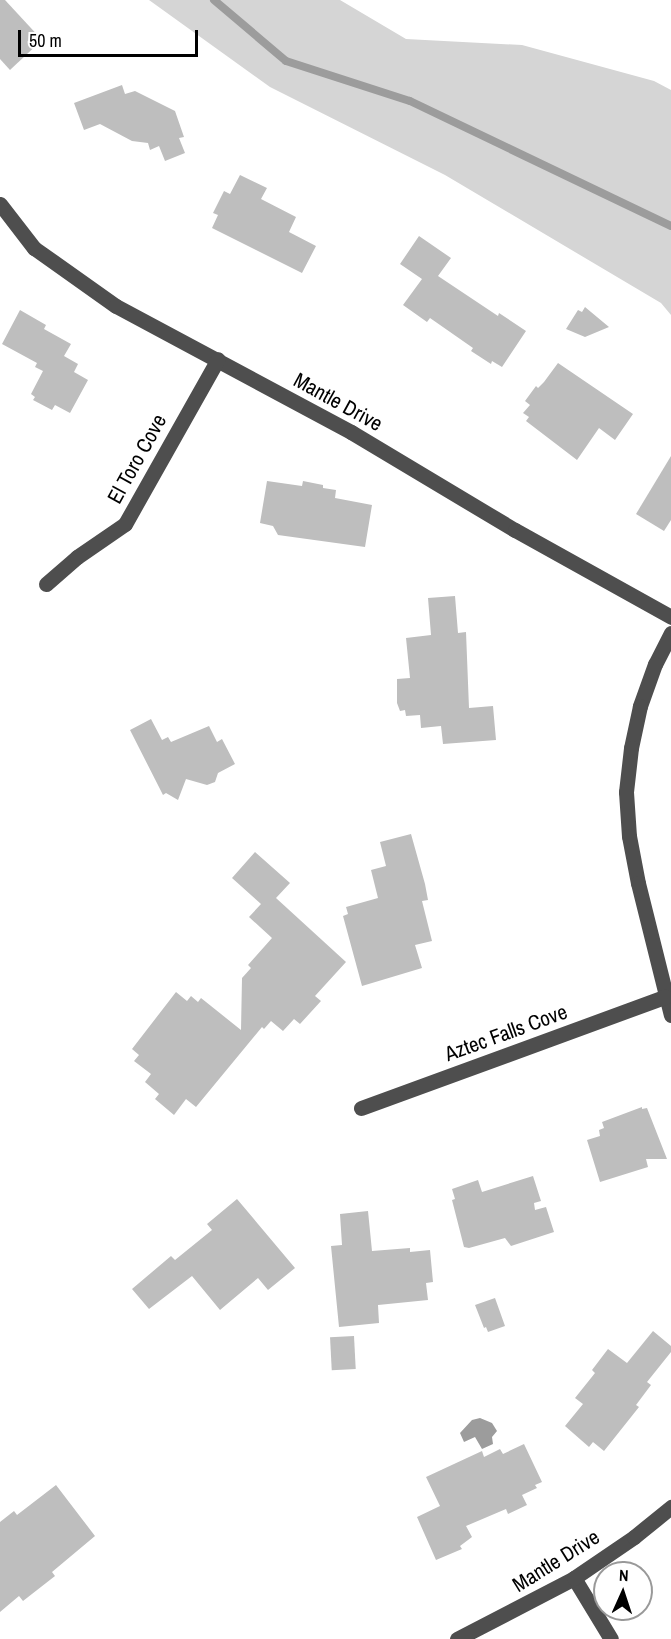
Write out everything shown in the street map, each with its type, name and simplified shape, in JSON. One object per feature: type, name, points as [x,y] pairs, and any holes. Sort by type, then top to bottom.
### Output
[{"type":"street","name":"Mantle Drive","points":[[0,204],[34,248],[116,306],[351,432],[515,530],[671,617]]},
{"type":"street","name":"El Toro Cove","points":[[46,584],[77,557],[125,524],[218,359]]},
{"type":"street","points":[[671,633],[655,664],[640,706],[630,748],[627,792],[629,836],[665,997],[671,1014]]},
{"type":"street","name":"Aztec Falls Cove","points":[[361,1108],[665,997]]},
{"type":"street","name":"Mantle Drive","points":[[457,1639],[574,1578],[634,1537],[671,1507]]},
{"type":"street","points":[[574,1578],[611,1639]]},
{"type":"shaded area","points":[[149,0],[340,0],[406,39],[522,45],[654,81],[671,90],[671,315],[661,303],[445,175],[270,87]]},
{"type":"shaded area","points":[[480,1418],[492,1423],[497,1431],[492,1437],[493,1444],[482,1449],[475,1437],[464,1442],[460,1433],[472,1420]]},
{"type":"building","points":[[0,0],[5,0],[42,40],[10,70],[0,59]]},
{"type":"building","points":[[122,85],[125,94],[135,91],[175,111],[184,137],[179,138],[185,153],[165,161],[159,146],[150,150],[148,143],[132,141],[100,124],[84,130],[74,103]]},
{"type":"building","points":[[240,175],[267,188],[261,199],[296,217],[289,232],[316,246],[302,273],[212,228],[218,215],[213,213],[224,191],[230,194]]},
{"type":"building","points":[[419,236],[451,258],[438,276],[498,316],[499,313],[526,331],[502,367],[492,361],[491,364],[471,351],[473,348],[430,318],[427,322],[403,305],[422,279],[400,264]]},
{"type":"building","points":[[585,307],[609,327],[585,337],[566,329],[578,310],[582,312]]},
{"type":"building","points":[[20,310],[46,325],[44,329],[71,344],[64,356],[78,364],[74,372],[88,380],[70,413],[55,405],[52,410],[33,400],[35,397],[31,394],[43,371],[35,367],[37,363],[2,344]]},
{"type":"building","points":[[558,363],[633,414],[615,440],[599,428],[577,460],[526,421],[529,417],[523,413],[530,405],[525,401],[536,386],[538,388],[544,382]]},
{"type":"building","points":[[671,456],[671,520],[664,531],[636,514]]},
{"type":"building","points":[[267,481],[302,486],[303,481],[323,485],[323,488],[336,490],[335,498],[372,505],[365,547],[278,535],[273,526],[260,523]]},
{"type":"building","points":[[455,596],[458,633],[466,632],[469,708],[493,706],[496,740],[443,744],[441,726],[421,728],[420,715],[406,716],[405,710],[400,711],[397,703],[397,679],[410,678],[406,638],[431,635],[428,598]]},
{"type":"building","points":[[151,719],[162,740],[168,737],[171,742],[209,726],[217,742],[222,739],[235,764],[218,773],[215,782],[207,785],[186,779],[178,800],[166,793],[163,795],[130,730]]},
{"type":"building","points":[[411,834],[425,884],[428,900],[422,901],[432,941],[415,945],[422,968],[362,986],[343,916],[348,914],[346,907],[378,898],[371,870],[386,866],[380,842]]},
{"type":"building","points":[[255,852],[290,883],[276,898],[346,962],[315,996],[321,1001],[300,1024],[294,1019],[283,1031],[271,1021],[264,1029],[262,1027],[196,1107],[186,1099],[174,1115],[155,1099],[159,1094],[145,1082],[151,1074],[134,1061],[139,1055],[132,1049],[176,992],[187,1001],[191,996],[198,1002],[201,998],[241,1030],[242,978],[251,968],[248,965],[272,938],[249,917],[261,904],[232,878]]},
{"type":"building","points":[[642,1107],[642,1109],[647,1108],[667,1159],[646,1159],[648,1167],[600,1182],[587,1140],[600,1136],[599,1130],[604,1128],[602,1122]]},
{"type":"building","points":[[533,1176],[541,1201],[534,1203],[535,1210],[546,1207],[554,1232],[511,1246],[505,1238],[469,1248],[464,1247],[452,1200],[455,1199],[452,1189],[478,1180],[482,1192]]},
{"type":"building","points":[[237,1199],[295,1268],[268,1290],[258,1278],[220,1310],[192,1276],[149,1309],[132,1289],[171,1256],[175,1260],[212,1230],[207,1224]]},
{"type":"building","points":[[368,1211],[372,1251],[410,1248],[410,1252],[430,1250],[433,1282],[426,1283],[428,1300],[378,1305],[379,1323],[339,1327],[331,1246],[342,1245],[340,1214]]},
{"type":"building","points":[[495,1298],[505,1326],[488,1332],[486,1327],[484,1328],[475,1305]]},
{"type":"building","points":[[653,1331],[671,1346],[671,1352],[647,1382],[651,1385],[636,1405],[639,1407],[604,1451],[593,1442],[589,1447],[565,1426],[583,1404],[575,1398],[595,1373],[592,1370],[608,1349],[627,1363]]},
{"type":"building","points":[[354,1336],[356,1369],[332,1370],[330,1337]]},
{"type":"building","points":[[524,1444],[542,1482],[535,1485],[537,1488],[522,1495],[527,1505],[508,1514],[506,1509],[466,1526],[472,1537],[460,1546],[462,1549],[436,1560],[417,1517],[440,1506],[426,1477],[482,1451],[484,1457],[500,1449],[503,1454]]},
{"type":"building","points":[[56,1485],[95,1536],[52,1572],[55,1576],[23,1601],[19,1596],[0,1612],[0,1522],[14,1511],[17,1515]]},
{"type":"waterway","points":[[214,0],[286,61],[410,101],[671,226]]}]
